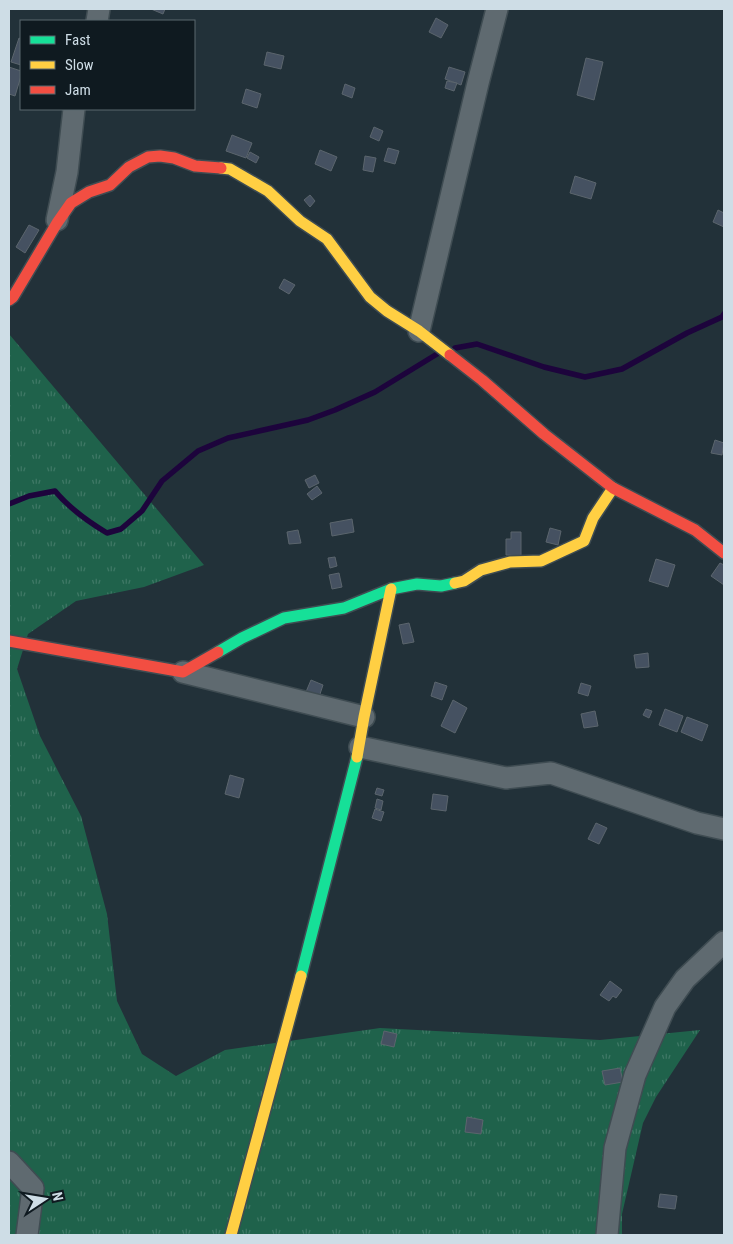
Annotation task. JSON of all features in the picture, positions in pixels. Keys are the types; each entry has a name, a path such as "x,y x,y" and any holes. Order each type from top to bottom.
{"street":[{"path":"419,331 478,83 498,9"},
{"path":"56,223 67,172 74,110"},
{"path":"9,300 13,297 56,223 71,203 89,192 110,185 129,167 148,157 160,156 174,158 195,166 230,169 268,191 300,222 327,239 370,297 387,311 419,331 482,380 544,434 613,488 695,530 724,553"},
{"path":"182,672 242,638 284,618 344,608 391,589 417,584 441,586 456,583 464,581 481,570 510,562 541,561 584,541 593,518 613,488"},
{"path":"231,1235 323,896 360,746 364,717 391,589"},
{"path":"9,641 182,672 364,717"},
{"path":"360,746 506,778 551,773 697,823 724,829"},
{"path":"607,1235 615,1148 634,1075 664,1007 685,980 724,942"},
{"path":"9,1162 33,1188 27,1235"}],"green space":[{"path":"9,334 204,565 144,587 76,601 28,634 17,669 40,736 81,816 107,914 117,1001 142,1054 176,1076 225,1050 380,1028 600,1040 700,1030 656,1097 643,1123 622,1214 622,1235 9,1235"}],"building":[{"path":"151,9 165,9 163,14"},
{"path":"436,18 448,25 441,38 429,32"},
{"path":"19,38 20,65 11,62"},
{"path":"267,52 284,56 281,69 264,65"},
{"path":"586,58 603,62 594,100 577,95"},
{"path":"9,67 20,71 20,79 15,96 9,94"},
{"path":"449,67 465,72 461,85 445,79"},
{"path":"447,81 457,83 454,91 445,88"},
{"path":"345,84 355,88 352,98 342,94"},
{"path":"246,89 261,94 257,108 242,103"},
{"path":"374,127 383,131 379,141 370,137"},
{"path":"232,135 252,143 246,158 226,151"},
{"path":"388,148 399,151 395,164 384,161"},
{"path":"320,150 337,157 331,171 315,164"},
{"path":"250,152 259,157 256,163 247,158"},
{"path":"365,156 376,158 373,172 363,170"},
{"path":"575,176 596,183 591,199 570,193"},
{"path":"310,195 315,201 310,207 304,200"},
{"path":"718,210 724,213 724,227 713,222"},
{"path":"29,225 39,230 25,253 16,247"},
{"path":"284,279 295,285 289,294 279,288"},
{"path":"715,440 724,443 722,455 711,453"},
{"path":"315,475 319,483 309,488 305,480"},
{"path":"317,486 322,493 312,500 307,494"},
{"path":"352,519 354,532 332,536 330,523"},
{"path":"550,528 561,531 558,545 546,542"},
{"path":"298,530 301,543 289,544 287,532"},
{"path":"511,532 521,532 521,556 506,555 506,539 511,539"},
{"path":"335,557 337,566 330,568 328,558"},
{"path":"656,559 675,565 668,587 649,581"},
{"path":"720,563 724,565 724,585 711,576"},
{"path":"339,573 342,587 332,589 329,575"},
{"path":"409,623 414,642 403,644 399,625"},
{"path":"648,653 649,667 636,668 634,655"},
{"path":"311,680 323,685 320,694 325,696 321,706 303,699"},
{"path":"435,682 447,686 442,700 431,696"},
{"path":"581,683 591,686 588,696 578,693"},
{"path":"453,700 467,708 455,733 441,726"},
{"path":"646,709 652,711 649,718 643,715"},
{"path":"665,709 683,716 677,732 659,725"},
{"path":"595,711 598,726 584,728 581,714"},
{"path":"687,717 708,725 702,741 681,732"},
{"path":"230,775 244,779 239,798 225,794"},
{"path":"377,788 384,790 382,796 375,794"},
{"path":"433,794 448,796 446,811 431,809"},
{"path":"377,799 383,801 381,810 375,808"},
{"path":"375,809 384,812 381,821 372,818"},
{"path":"596,823 607,828 599,844 588,839"},
{"path":"610,981 622,990 616,998 613,996 609,1001 600,995"},
{"path":"384,1031 397,1034 394,1047 381,1044"},
{"path":"620,1068 623,1082 605,1085 602,1071"},
{"path":"467,1117 483,1120 481,1134 465,1132"},
{"path":"660,1194 677,1196 675,1209 658,1207"}],"waterway":[{"path":"455,348 477,344 544,367 585,377 622,369 687,333 722,317 724,314"},
{"path":"9,504 29,496 55,491 79,514 107,533 121,529 142,511 162,481 198,451 228,438 308,420 335,410 375,392 437,354"}],"traffic: fast":[{"path":"218,652 284,618 344,608 391,589 417,584 441,586 455,583"},
{"path":"301,976 357,757"}],"traffic: slow":[{"path":"221,168 230,169 268,191 300,221 327,239 370,297 450,355"},
{"path":"455,583 464,581 481,570 510,562 541,561 584,541 593,518 613,488"},
{"path":"357,757 391,589"},
{"path":"231,1235 301,976"}],"traffic: jam":[{"path":"9,300 13,297 71,203 89,192 110,185 129,167 148,157 174,158 195,166 221,168"},
{"path":"450,355 544,434 613,488 695,530 724,553"},
{"path":"9,641 183,672 218,652"}]}
